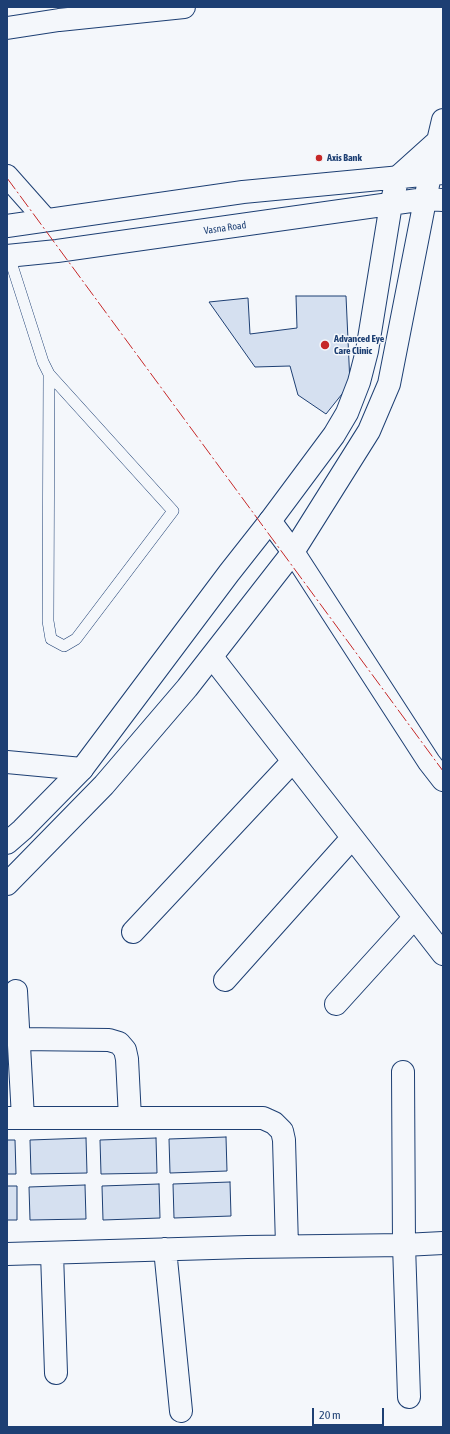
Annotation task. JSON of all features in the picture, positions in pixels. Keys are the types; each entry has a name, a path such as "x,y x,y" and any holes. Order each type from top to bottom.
{"street":[{"path":"7,28 59,20 184,7"},
{"path":"7,884 104,785 212,657 293,552 369,431 389,384 434,199 437,174 438,141 443,120"},
{"path":"7,843 22,830 82,769 224,579 270,521 334,434 347,413 359,382 367,351 391,204 398,177 438,141"},
{"path":"7,226 243,192 437,174"},
{"path":"7,176 46,220"},
{"name":"Vasna Road","path":"8,256 58,252 434,199"},
{"path":"270,521 293,552 429,762 443,780"},
{"path":"212,657 443,954"},
{"path":"133,932 293,761"},
{"path":"7,762 82,769"},
{"path":"225,980 352,838"},
{"path":"336,1004 414,918"},
{"path":"16,991 19,1039 15,1118 263,1118 274,1123 282,1131 284,1140 287,1246"},
{"path":"19,1039 109,1040 119,1043 125,1050 128,1059 130,1118"},
{"path":"403,1072 404,1245 408,1397"},
{"path":"7,1254 443,1243"},
{"path":"165,1249 181,1411"},
{"path":"52,1253 56,1373"}],"lane":[{"path":"8,256 43,362 49,374 173,510 76,639 64,646 51,639 48,621 49,374"}],"building":[{"path":"296,296 346,296 350,384 326,414 298,395 290,366 255,367 209,302 248,298 250,334 297,328"},
{"path":"226,1137 227,1171 170,1173 169,1139"},
{"path":"86,1138 87,1173 31,1174 30,1140"},
{"path":"156,1138 157,1173 101,1174 100,1140"},
{"path":"7,1140 15,1140 16,1174 7,1174"},
{"path":"230,1182 231,1216 174,1218 173,1184"},
{"path":"159,1184 160,1218 103,1220 102,1186"},
{"path":"85,1185 86,1219 30,1220 29,1187"},
{"path":"7,1186 17,1186 17,1220 7,1220"}],"power":[{"path":"7,178 443,771"}],"place":[{"name":"Axis Bank","path":"319,158"},
{"name":"Advanced Eye Care Clinic","path":"325,345"}]}
